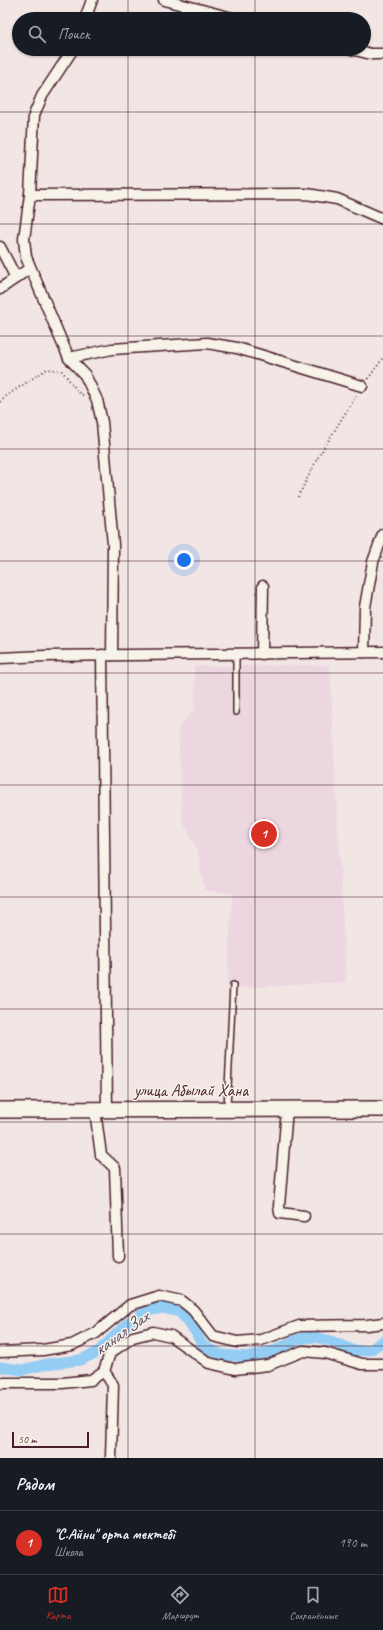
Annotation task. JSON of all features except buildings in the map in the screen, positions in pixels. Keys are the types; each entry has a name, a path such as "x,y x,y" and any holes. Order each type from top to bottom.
{"main road":[{"name":"улица Абылай Хана","path":"0,1110 383,1109"}],"street":[{"path":"88,12 92,0"},
{"path":"164,0 209,12"},
{"path":"371,54 383,54"},
{"path":"68,56 42,96 34,115 30,195 24,239 26,257 30,268 69,358 85,375 98,400 102,422 113,545 107,655 101,1155 115,1168 118,1256"},
{"path":"30,195 307,194 338,199 383,219"},
{"path":"0,247 16,278"},
{"path":"0,289 30,268"},
{"path":"69,358 112,350 207,343 237,348 362,386"},
{"path":"364,652 365,607 373,562 383,534"},
{"path":"262,654 263,586"},
{"path":"0,658 107,655 383,652"},
{"path":"286,1109 279,1206 280,1213 304,1216"},
{"path":"0,1352 43,1350 72,1344 96,1333 130,1305 159,1296 182,1301 193,1310 213,1336 237,1342 261,1340 299,1326 367,1325 383,1323"},
{"path":"0,1383 62,1383 91,1380 104,1370 110,1353 133,1336 154,1332 171,1336 209,1363 235,1369 268,1365 303,1351 325,1352 362,1364 383,1364"},
{"path":"104,1370 113,1385 111,1458"}],"lane":[{"path":"236,654 236,712"},
{"path":"227,1109 234,985"}],"path":[{"path":"298,497 317,459 362,386 383,358"},
{"path":"0,402 6,396 47,369 62,371 80,394 98,400"}],"shaded area":[{"path":"330,665 346,982 241,988 227,985 232,894 204,890 197,849 182,820 178,729 195,709 194,666"}],"waterway":[{"name":"канал Зах","path":"0,1367 22,1370 47,1364 80,1360 98,1352 126,1325 146,1311 162,1308 180,1312 195,1331 203,1346 222,1355 251,1357 276,1350 298,1339 314,1337 331,1341 355,1351 370,1350 383,1341"}],"place":[{"name":"\"С.Айни\" орта мектебі","path":"264,834"}]}
